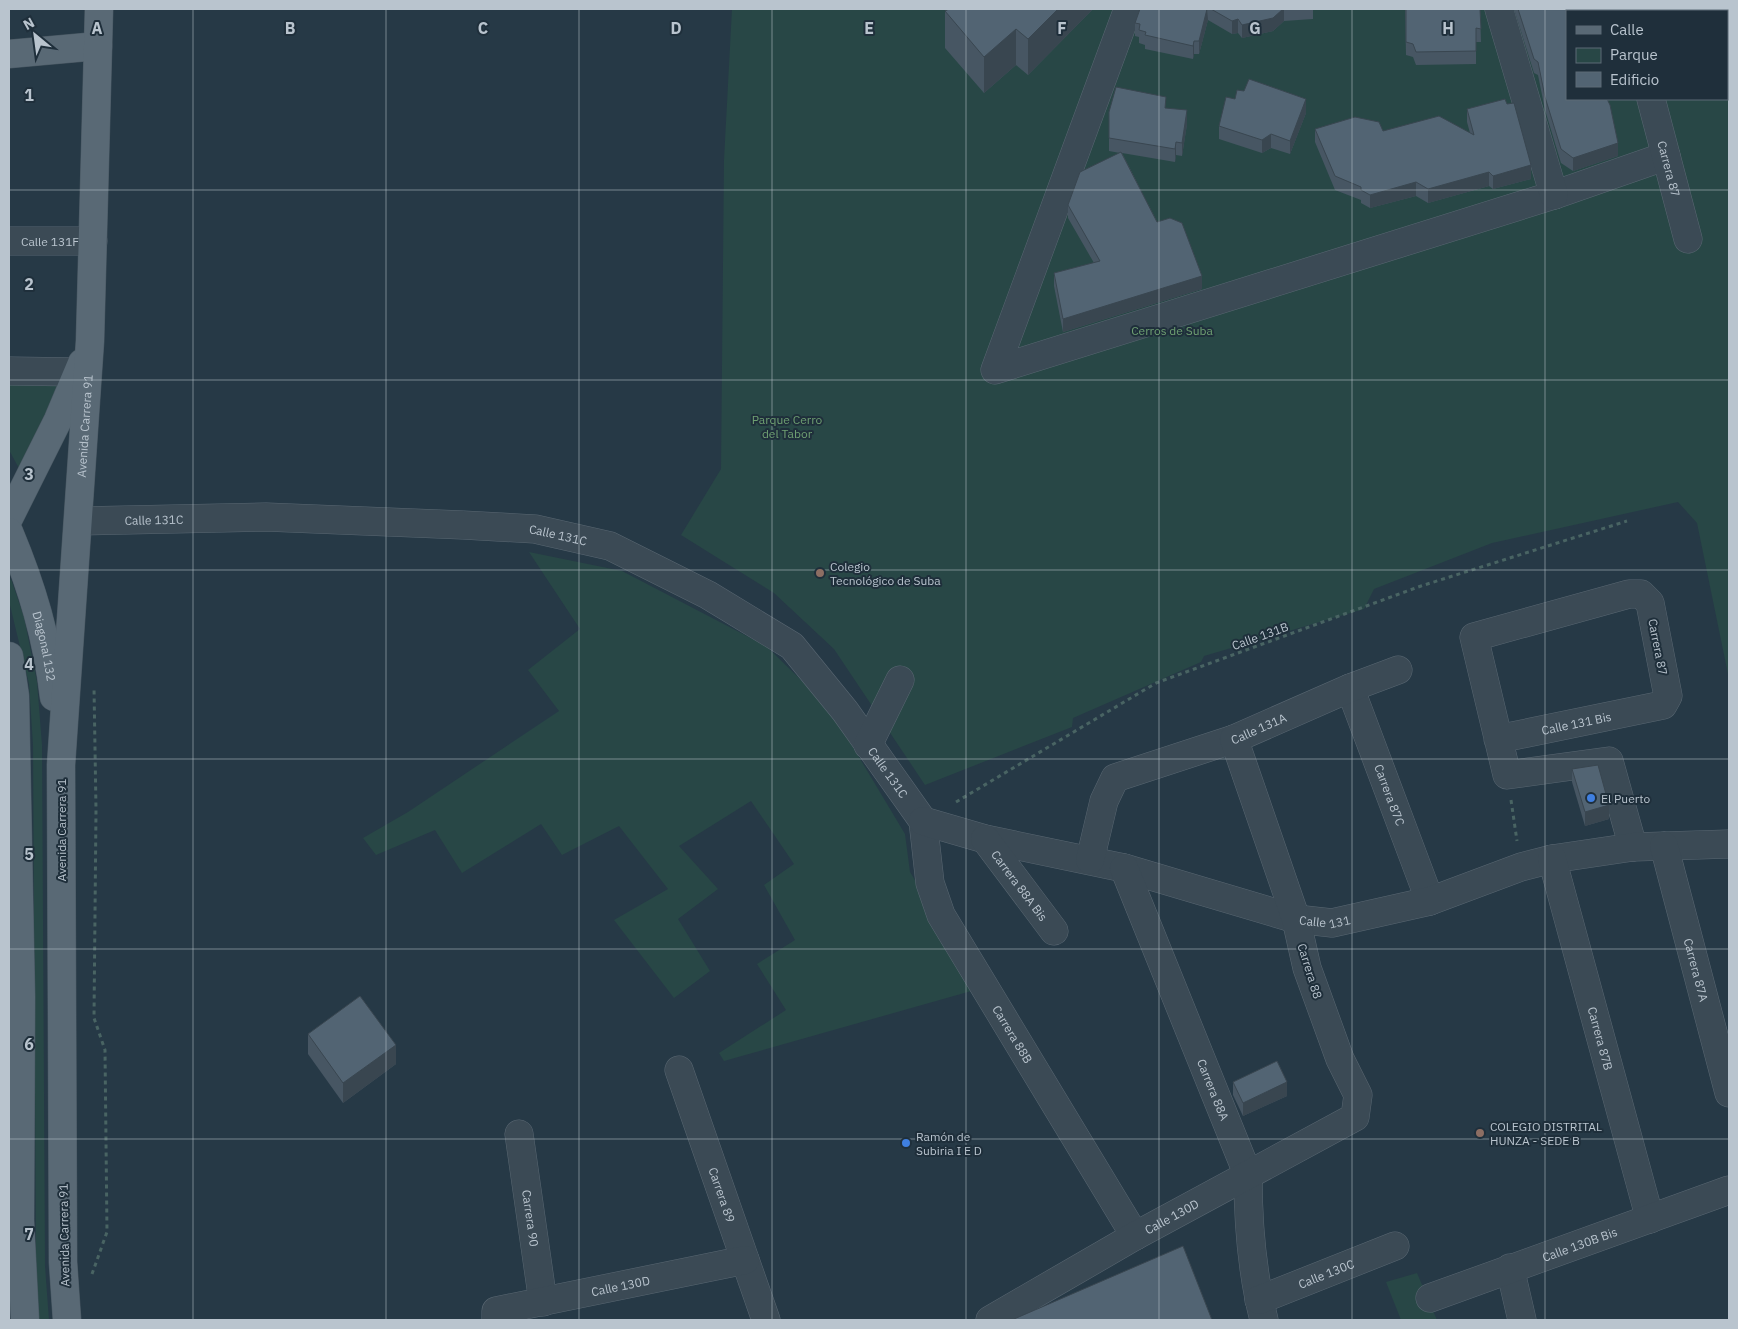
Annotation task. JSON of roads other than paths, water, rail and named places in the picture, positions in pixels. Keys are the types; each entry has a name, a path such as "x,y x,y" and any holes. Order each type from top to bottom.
{"main road":[{"name":"Avenida Carrera 91","path":"66,1320 63,1252 61,765 90,341 99,9"},
{"path":"9,54 98,46"},
{"name":"Avenida Carrera 91","path":"9,518 79,372 90,341"},
{"name":"Diagonal 132","path":"9,532 35,598 43,628 50,663 61,765"},
{"path":"9,656 15,696 13,847 15,1000 20,1221 25,1320"}],"street":[{"path":"1128,9 996,370 1554,195 1666,156"},
{"path":"1499,9 1554,195"},
{"name":"Carrera 87","path":"1651,100 1688,239"},
{"name":"Calle 131F","path":"9,241 93,241"},
{"path":"9,371 79,372"},
{"name":"Calle 131C","path":"79,521 266,517 463,525 535,529 610,546 708,596 792,646 845,711 923,821"},
{"name":"Carrera 87","path":"1498,739 1474,637 1629,594 1642,594 1650,603 1668,696 1663,705 1655,708"},
{"name":"Calle 131A","path":"1090,860 1104,801 1115,778 1234,739 1350,688 1398,670"},
{"path":"868,745 900,680"},
{"name":"Carrera 87C","path":"1350,688 1430,901"},
{"name":"Calle 131 Bis","path":"1498,739 1655,708"},
{"name":"Carrera 88","path":"1234,739 1296,919 1307,968 1340,1059 1358,1095 1355,1117"},
{"path":"1498,739 1507,775 1609,761 1633,847"},
{"name":"Calle 131","path":"923,821 985,839 1124,868 1296,919 1332,923 1430,901 1522,867 1552,859 1633,847 1729,844"},
{"name":"Carrera 88B","path":"923,821 930,883 941,915 1136,1236"},
{"name":"Carrera 88A Bis","path":"985,839 1054,931"},
{"name":"Carrera 87A","path":"1664,846 1729,1092"},
{"name":"Carrera 87B","path":"1552,859 1650,1219"},
{"name":"Carrera 88A","path":"1124,868 1248,1175 1248,1222 1261,1310"},
{"name":"Carrera 89","path":"680,1070 766,1320"},
{"name":"Calle 130D","path":"990,1320 1136,1236 1355,1117"},
{"name":"Carrera 90","path":"520,1134 543,1302"},
{"name":"Calle 130B Bis","path":"1430,1298 1729,1190"},
{"name":"Calle 130C","path":"1261,1310 1394,1246"},
{"name":"Calle 130D","path":"496,1316 543,1302 745,1260"},
{"path":"1510,1268 1522,1320"}],"place":[{"name":"Colegio Tecnológico de Suba","path":"820,573"},
{"name":"El Puerto","path":"1591,798"},
{"name":"COLEGIO DISTRITAL HUNZA - SEDE B","path":"1480,1133"},
{"name":"Ramón de Subiria I E D","path":"906,1143"}],"park label":[{"name":"Cerros de Suba","path":"1172,330"},
{"name":"Parque Cerro del Tabor","path":"787,426"}]}
